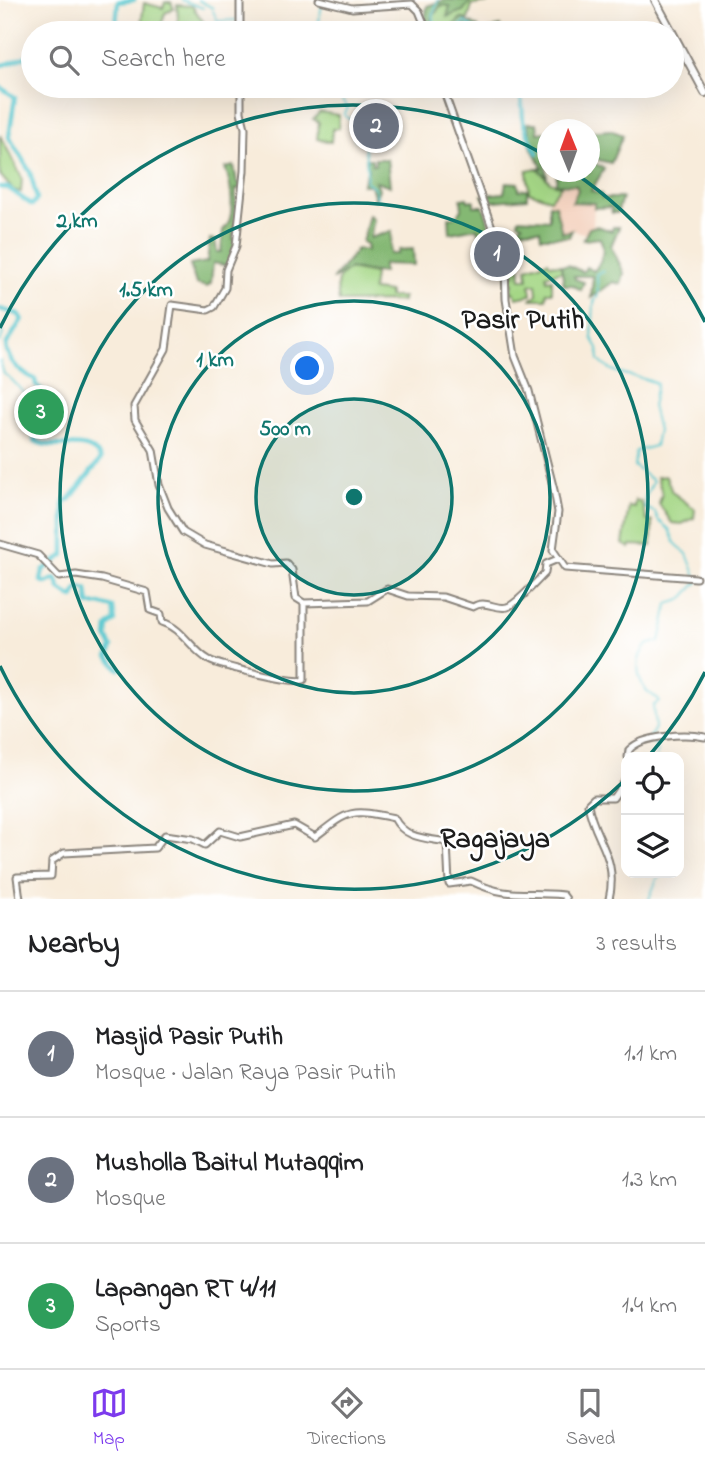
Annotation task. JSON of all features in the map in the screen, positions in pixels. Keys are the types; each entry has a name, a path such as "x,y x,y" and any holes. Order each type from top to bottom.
{"main road":[{"path":"655,0 666,21"},
{"path":"684,54 705,93"}],"street":[{"path":"240,0 240,21"},
{"path":"322,1 356,8 412,4 419,10 423,21"},
{"path":"241,98 245,128 244,170 236,246 226,270 225,288 214,307 208,310 172,305 167,346 135,402 135,417 153,450 163,496 183,532 208,547 273,564 286,563 292,569 296,598 304,603 368,601 387,589 409,597 443,597 473,607 481,603 505,608 519,601 526,589 545,573 546,564 558,559"},
{"path":"446,98 505,264 506,299 515,356 529,391 558,509 552,545 558,559 566,568 694,578"},
{"path":"0,544 38,555 60,578 73,575 104,579 147,591 151,611 161,614 163,622 173,626 208,660 258,675 299,682 304,680 304,603"},
{"path":"630,752 633,745 668,735 705,737"},
{"path":"609,899 613,881 609,856 596,831 588,804 593,798 613,798 621,786"},
{"path":"20,899 18,877 51,876 52,861 64,853 155,848 165,835 193,839 205,845 221,830 230,836 240,837 294,825 315,837 328,824 352,812 394,818 397,826 414,838 447,842 449,884 471,881 482,889 514,897 549,894 562,895 566,899"}],"shaded area":[{"path":"576,185 578,190 574,197 577,204 594,203 593,227 586,234 572,230 562,233 555,205 549,204 561,186"}],"green space":[{"path":"445,0 471,0 463,11 447,17 450,6 441,5 431,21 425,20 427,6"},
{"path":"471,0 487,0 487,3 472,5 468,20 431,20 436,8 446,4 463,11"},
{"path":"165,2 171,2 174,9 165,13 163,21 142,21 144,3 163,8"},
{"path":"177,5 192,6 203,21 178,21"},
{"path":"320,112 339,115 339,128 332,129 331,142 317,139 319,122 313,119"},
{"path":"527,123 537,123 537,157 532,148"},
{"path":"610,130 623,135 611,163 600,160 600,131"},
{"path":"0,135 22,178 21,192 13,190 0,175"},
{"path":"366,159 372,159 372,165 375,165 375,159 387,159 390,186 376,181 379,189 375,199 371,185 362,185 368,170"},
{"path":"234,166 237,183 242,183 242,188 236,189 236,206 240,207 233,239 237,240 228,266 213,263 211,283 207,287 196,284 190,265 207,262 210,239 215,240 217,252 221,252 223,230 231,210 231,191 225,168"},
{"path":"537,168 537,182 550,182 561,186 550,199 529,192 527,170"},
{"path":"506,182 518,183 519,190 527,189 527,198 485,202 482,195 504,193"},
{"path":"596,182 591,191 601,194 602,198 622,198 617,213 612,213 611,207 594,208 594,203 572,202 578,190 576,185 556,184"},
{"path":"467,198 468,201 474,200 474,206 483,206 494,237 480,239 477,228 450,233 449,217 456,217 462,209 461,199"},
{"path":"549,204 555,205 562,233 572,230 569,237 541,237 540,230 517,229 522,224 518,222 519,218 549,220"},
{"path":"369,215 374,219 370,238 392,231 390,254 413,249 414,265 383,264 383,273 349,269 332,280 357,249 367,251 366,244 362,242"},
{"path":"596,226 612,231 613,227 619,227 611,246 624,273 621,284 613,282 591,298 593,276 574,276 584,282 581,290 572,285 564,285 561,265 568,265 583,272 586,267 594,271 602,255 602,242 600,238 583,240 589,228"},
{"path":"548,261 550,264 561,265 562,271 546,275 547,280 552,279 552,292 547,292 546,299 532,299 537,294 536,284 530,285 531,295 516,298 515,293 511,293 513,283 506,284 507,275 514,274 513,270 520,266 521,279 528,279 527,268"},
{"path":"349,269 374,274 372,290 389,292 389,297 403,297 402,301 339,302 337,283"},
{"path":"666,476 672,492 695,509 694,518 682,524 672,523 659,504 662,493 657,477"},
{"path":"635,500 641,502 647,521 652,521 652,546 631,545 630,548 623,544 629,506 634,507"}],"waterway":[{"path":"116,21 118,2 134,0"},
{"path":"182,0 203,8"},
{"path":"198,0 213,8"},
{"path":"434,21 433,14 438,0"},
{"path":"319,21 322,4"},
{"path":"213,11 218,21 236,20"},
{"path":"0,65 21,58"},
{"path":"0,87 15,97 9,137 30,172 37,199 32,205 8,188 0,187"},
{"path":"341,98 348,108 344,115 353,122 355,139 364,141 366,181 375,188 377,198"},
{"path":"520,98 523,121 537,153"},
{"path":"604,271 597,274 598,295 594,302 592,338 598,348 599,360 605,366 618,373 657,384 652,406 658,430 655,446 636,451 634,466 653,481 645,498 645,508 655,512 658,520 669,529 675,543 687,554 698,582 681,600 668,604 660,641 647,645 640,656 639,673 643,685 647,692 659,701 653,706 655,728 650,737 658,752"},
{"path":"0,309 18,314 22,319 6,345 12,361 20,370 35,379 36,385 52,399 36,441 88,448 101,459 70,499 64,502 64,555 43,570 41,581 46,583 56,578 60,589 73,598 78,588 87,589 89,605 100,604 113,608 115,621 108,626 107,637 112,647 108,657 119,669"},
{"path":"0,327 3,334 0,342"},
{"path":"0,361 4,374 38,405 39,414 33,441 54,447 76,446 90,449"},
{"path":"649,899 658,878"}],"place":[{"name":"Musholla Baitul Mutaqqim","path":"376,126"},
{"name":"Masjid Pasir Putih","path":"497,254"},
{"name":"Lapangan RT 4/11","path":"41,412"}],"district":[{"name":"Pasir Putih","path":"523,321"},
{"name":"Ragajaya","path":"495,840"}]}
